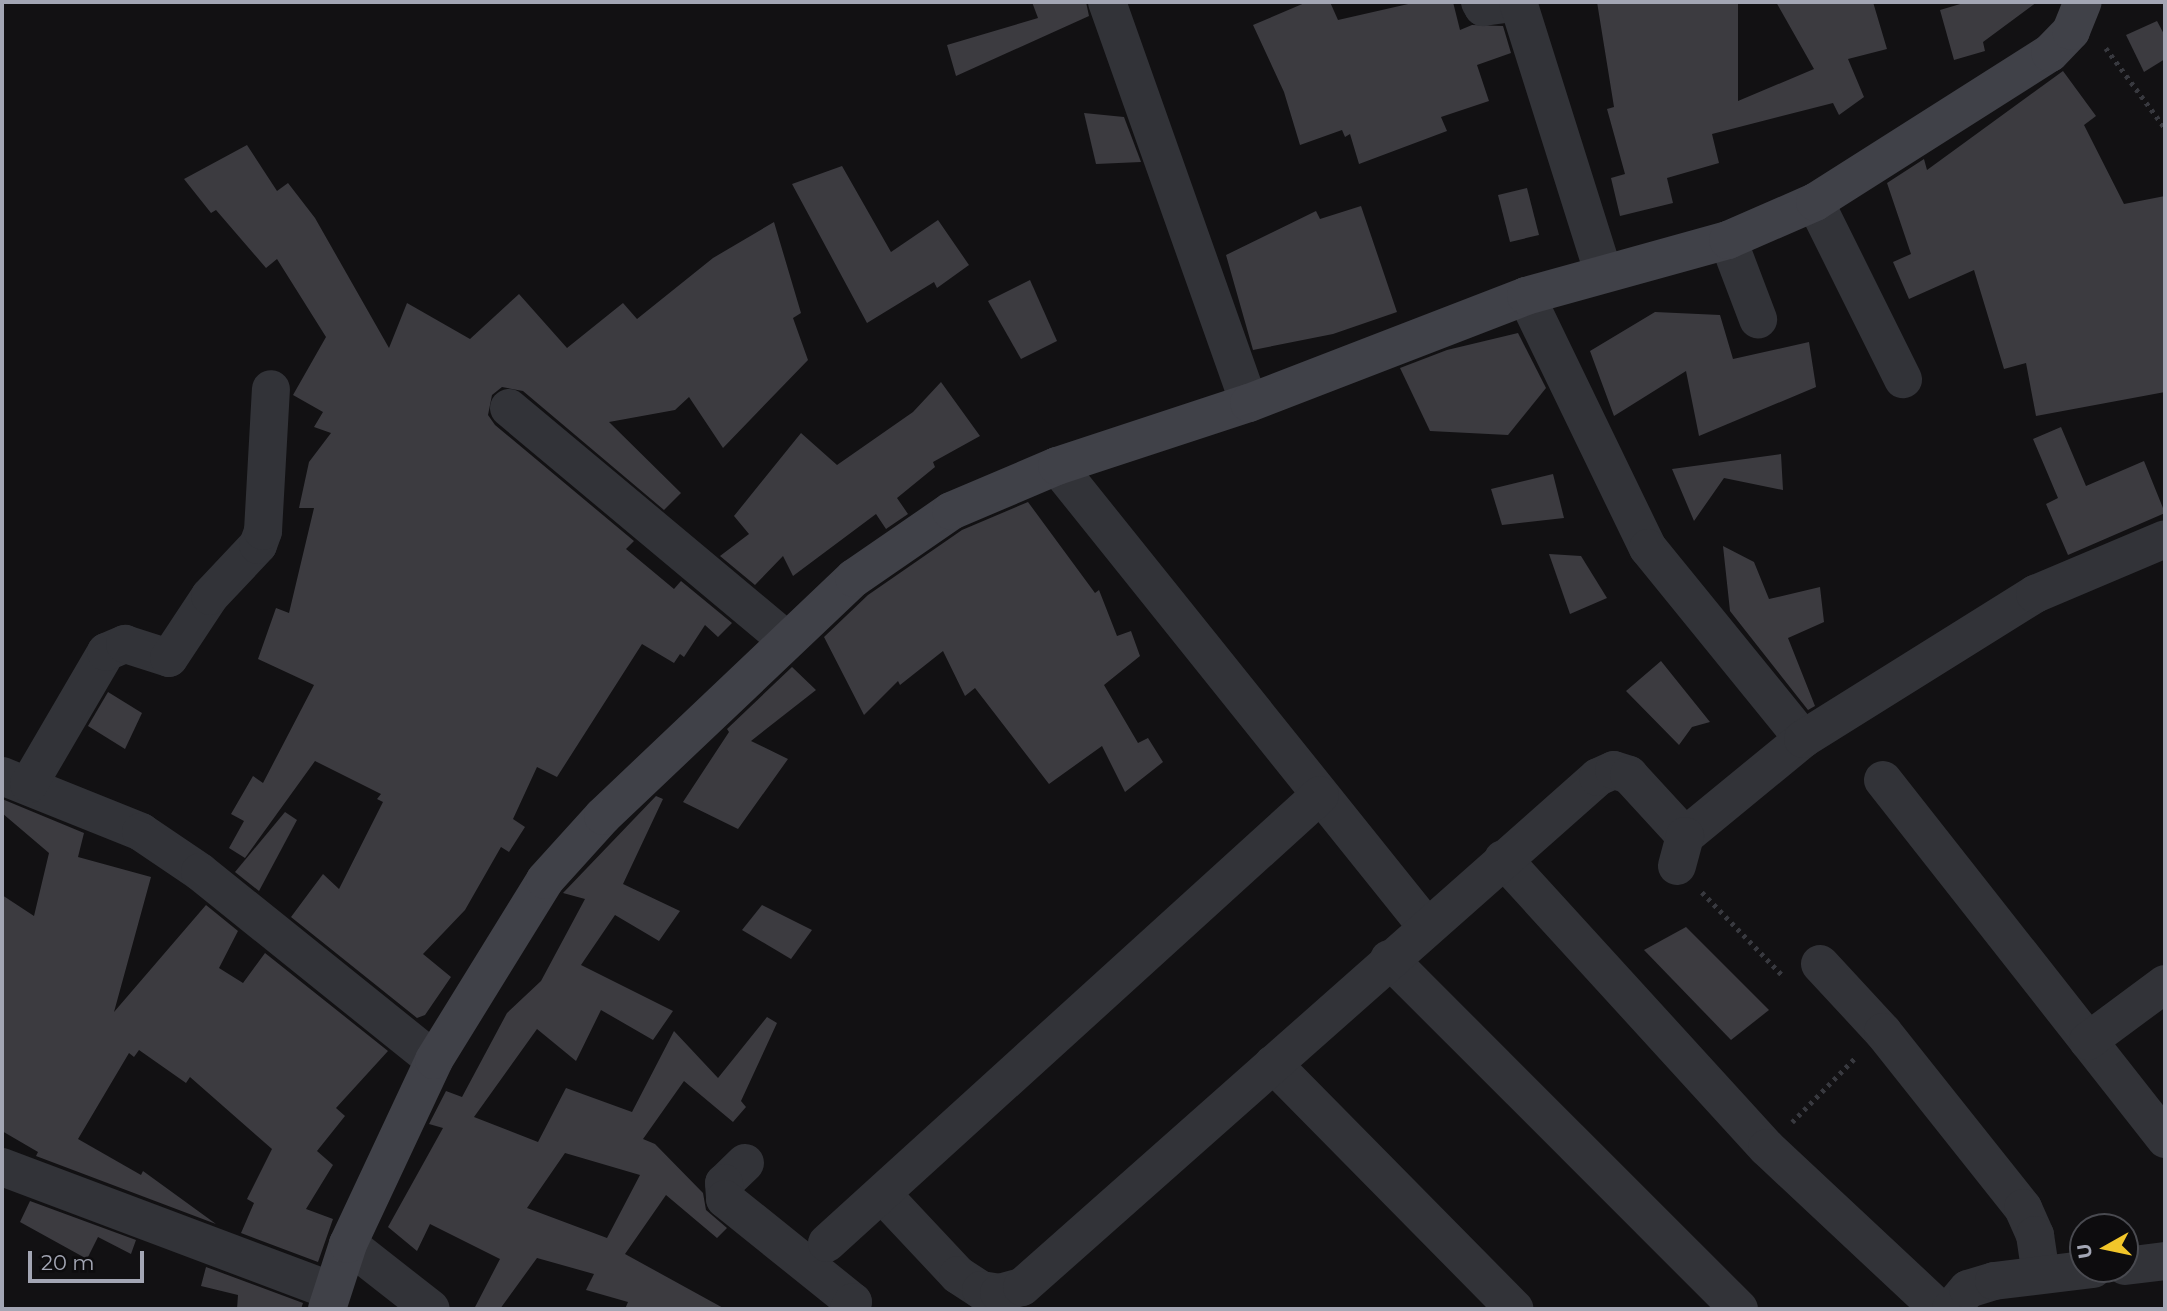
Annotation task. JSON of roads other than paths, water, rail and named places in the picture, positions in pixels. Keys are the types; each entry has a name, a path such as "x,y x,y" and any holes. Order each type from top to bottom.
{"street":[{"path":"1107,2 1249,403"},
{"path":"1480,2 1483,7 1518,2 1603,271"},
{"path":"2,1167 329,1299 348,1244 433,1060 545,880 603,816 854,578 951,511 1057,466 1249,403 1526,296 1603,271 1728,240 1815,202 2050,53 2082,7"},
{"path":"1815,202 1903,379"},
{"path":"1728,240 1758,319"},
{"path":"1526,296 1648,548 1803,739"},
{"path":"271,389 263,531 258,545 210,596 169,658 125,644 106,652 16,780 141,832 200,872 433,1060"},
{"path":"509,408 786,640"},
{"path":"1057,466 1426,926"},
{"path":"882,1194 958,1275 981,1290 999,1293 1022,1287 1426,926 1598,777 1614,770 1629,775 1681,851 1803,739 2035,594 2165,539"},
{"path":"1883,780 2165,1139"},
{"path":"827,1243 1320,794"},
{"path":"1503,859 1767,1148 1938,1309"},
{"path":"1389,959 1739,1309"},
{"path":"1806,974 1883,1032 2023,1208 2035,1235 2040,1275"},
{"path":"2088,1041 2165,984"},
{"path":"1273,1065 1514,1309"},
{"path":"745,1163 724,1184 725,1199 855,1307"},
{"path":"348,1244 431,1309"},
{"path":"2139,1264 2165,1261"},
{"path":"1951,1309 1968,1289 2069,1272"}]}
